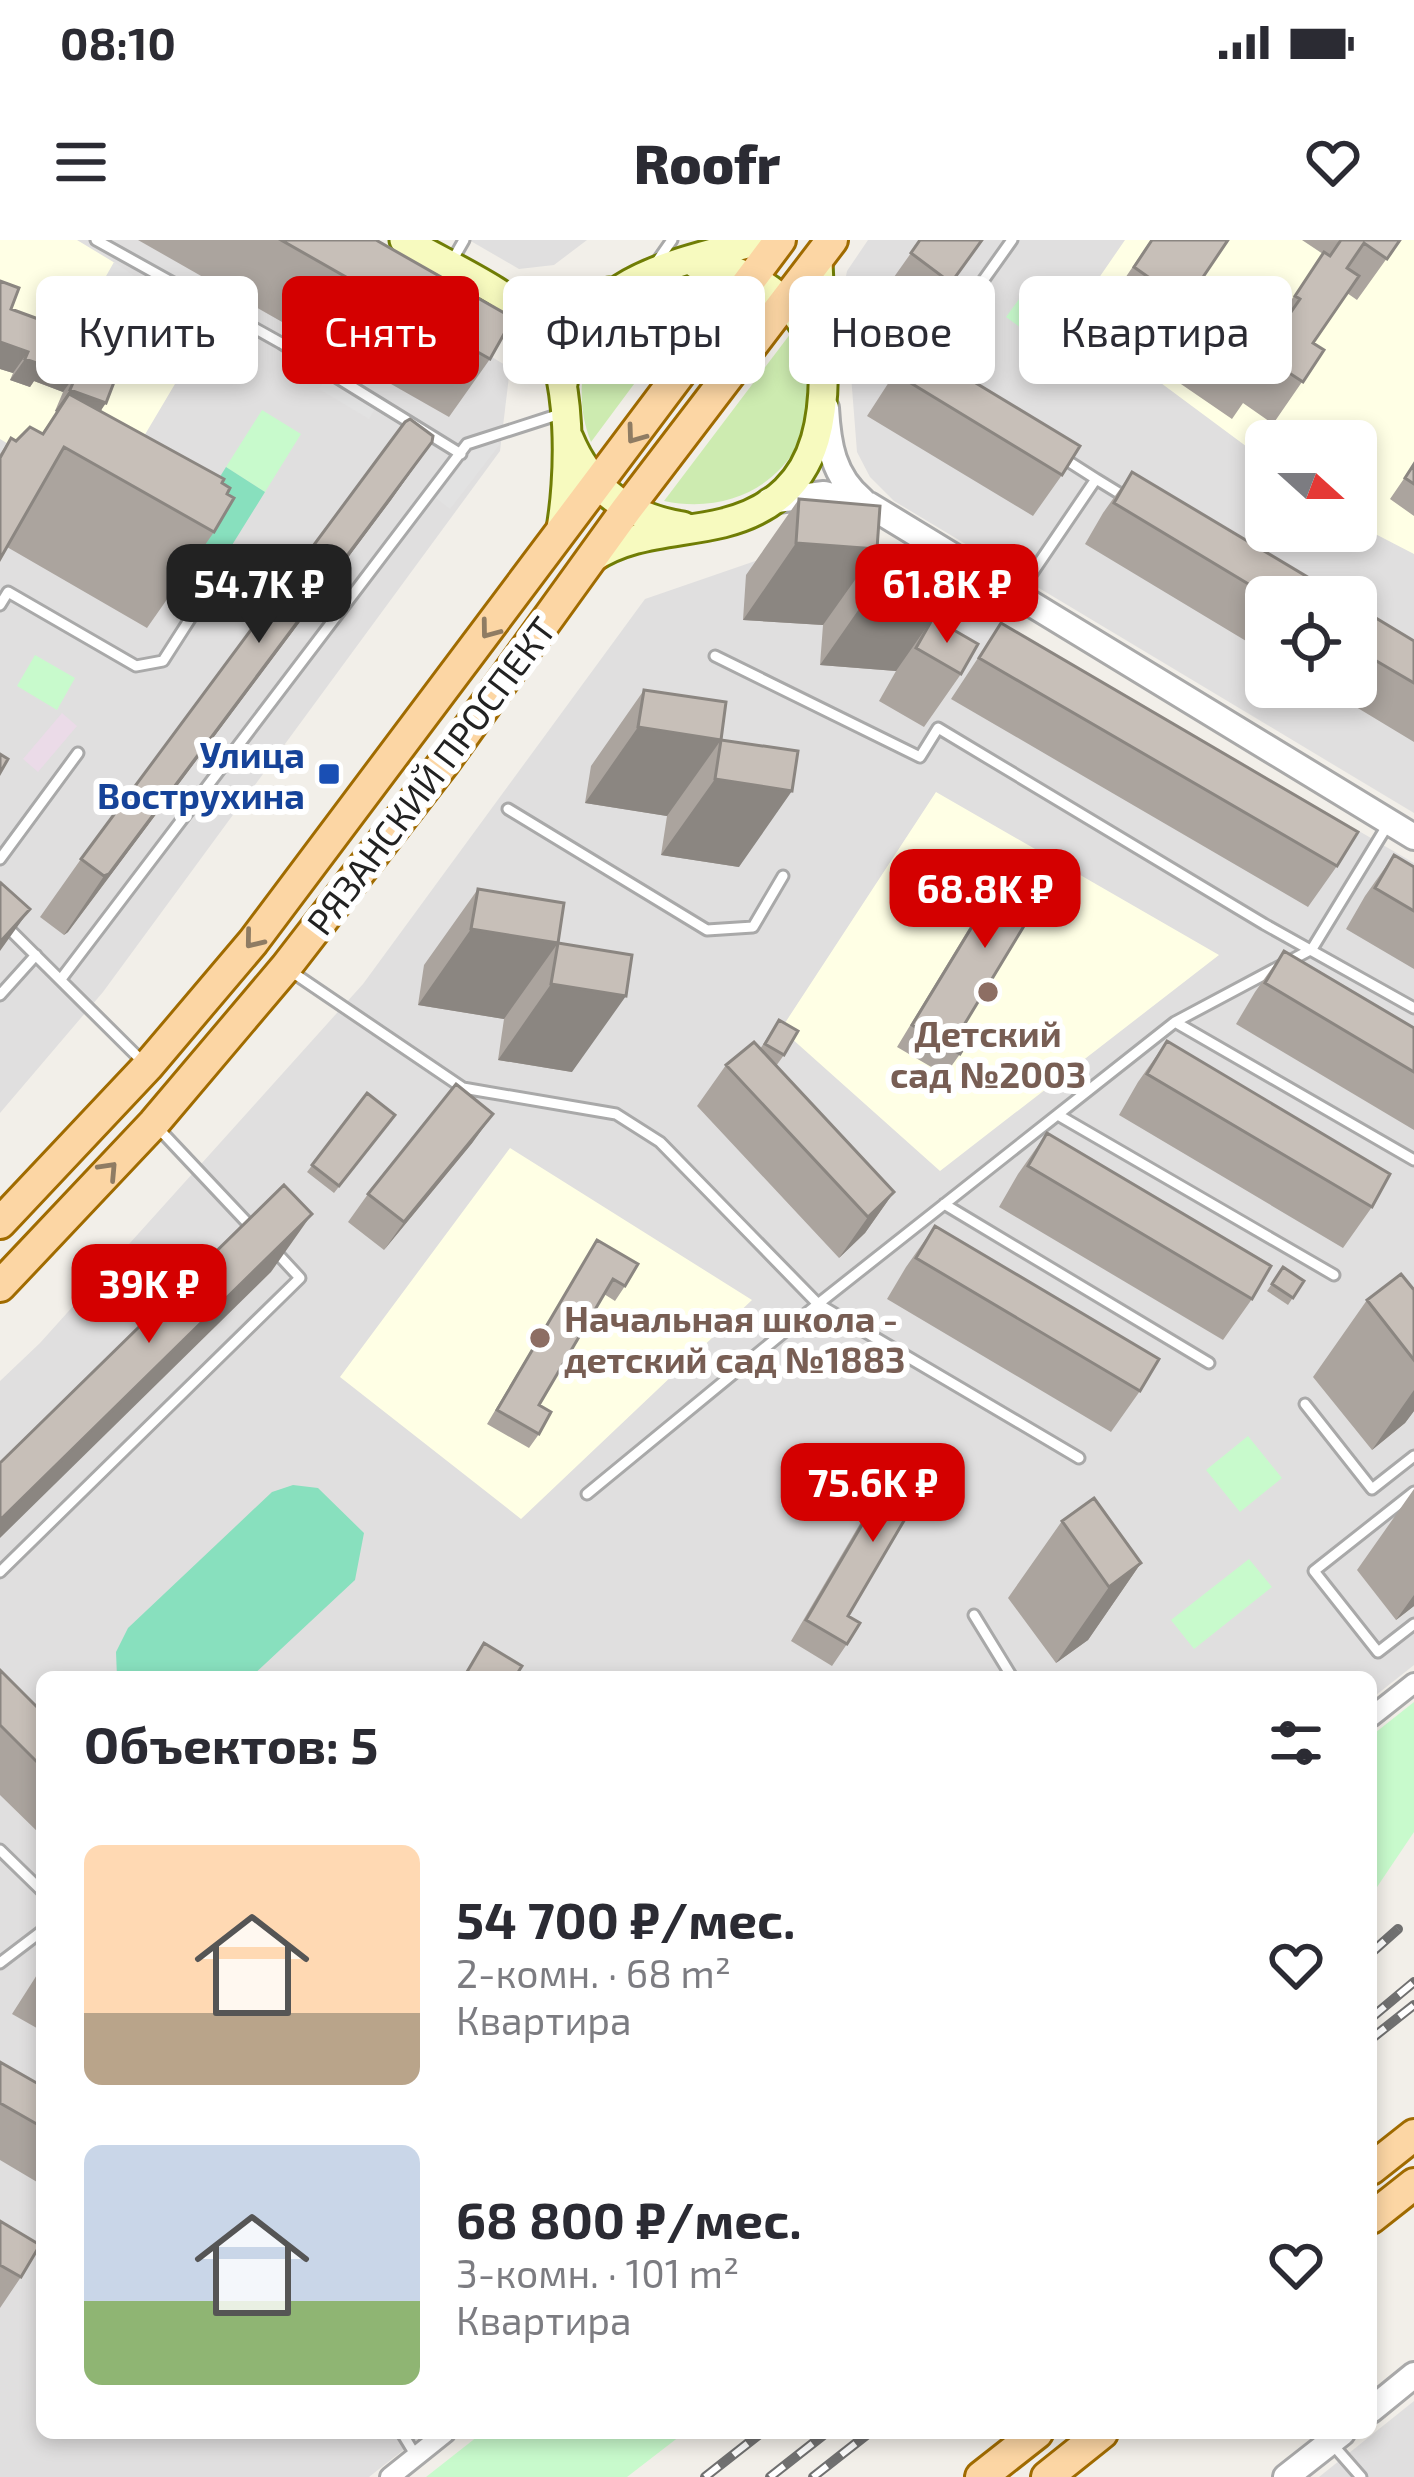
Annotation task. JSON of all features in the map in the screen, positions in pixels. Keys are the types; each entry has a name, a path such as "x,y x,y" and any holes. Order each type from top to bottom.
{"main road":[{"path":"404,240 503,298"},
{"path":"642,276 675,252 761,240"},
{"name":"РЯЗАНСКИЙ ПРОСПЕКТ","path":"753,276 780,240"},
{"name":"РЯЗАНСКИЙ ПРОСПЕКТ","path":"0,1286 154,1123 286,968 825,250"},
{"path":"675,252 746,276"},
{"path":"765,287 789,306"},
{"path":"558,384 576,455 598,486 626,510 662,523 702,526"},
{"path":"560,536 567,481 564,412 568,384"},
{"name":"РЯЗАНСКИЙ ПРОСПЕКТ","path":"0,1223 147,1067 253,942 673,384"},
{"path":"588,562 635,538 724,523 770,501 809,458 818,438 825,384"},
{"path":"1377,2164 1414,2135"},
{"path":"1377,2213 1414,2184"},
{"path":"981,2477 1028,2439"},
{"path":"1046,2477 1094,2439"}],"street":[{"path":"825,384 827,431 837,469 869,505 1414,837"},
{"path":"770,501 824,494 869,505"},
{"path":"1377,1712 1414,1683"},
{"path":"1377,2405 1414,2375"},
{"path":"390,2477 437,2439"},
{"path":"1286,2477 1335,2439"}],"lane":[{"path":"96,240 281,343 461,454"},
{"path":"448,266 464,240"},
{"path":"986,276 1012,240"},
{"path":"61,979 467,444 564,412"},
{"path":"1053,452 1135,502"},
{"path":"1017,596 1096,479"},
{"path":"0,605 8,592 136,666 163,662 204,597 197,574 178,562"},
{"path":"715,656 920,757 938,728 1414,1008"},
{"path":"0,859 78,753"},
{"path":"508,809 707,930 752,927 783,876"},
{"path":"587,1494 1175,1022 1312,950 1390,822"},
{"path":"0,920 147,1067"},
{"path":"0,995 36,955"},
{"path":"286,968 464,1088 616,1114 659,1142 818,1304 1079,1458"},
{"path":"1175,1022 1414,1160"},
{"path":"1058,1114 1334,1275"},
{"path":"0,1572 300,1278 154,1123"},
{"path":"944,1204 1209,1363"},
{"path":"1306,1404 1372,1489 1414,1456"},
{"path":"1414,1492 1314,1570 1378,1652 1414,1624"},
{"path":"974,1615 1008,1671"},
{"path":"0,1850 36,1886"},
{"path":"0,1963 36,1936"},
{"path":"406,2439 416,2456"},
{"path":"1337,2439 1361,2477"}],"shaded area":[{"path":"0,240 299,240 358,276 282,276 282,384 479,384 479,349 503,364 503,384 508,384 500,451 103,992 0,1113"},
{"path":"0,240 77,240 115,263 108,276 36,276 36,384 175,384 105,502 0,439"},
{"path":"469,240 587,240 554,265 519,269"},
{"path":"868,240 1414,240 1414,813 894,501 870,477 857,452 852,384 995,384 995,276 846,276"},
{"path":"1125,240 1414,240 1414,554 1377,535 1377,420 1245,420 1245,445 1162,384 1292,384 1292,276 1100,276"},
{"path":"114,262 134,276 106,276"},
{"path":"322,384 347,384 378,403 369,419 319,389"},
{"path":"486,433 500,444 450,509 436,498"},
{"path":"842,531 1414,863 1414,1665 1377,1694 1377,1671 36,1671 36,2439 417,2439 369,2477 0,2477 0,1381 40,1343 363,984 645,599"},
{"path":"62,713 77,726 38,772 23,759"},
{"name":"Детский сад №2003","path":"936,792 1219,955 940,1171 781,1029"},
{"name":"Начальная школа - детский сад №1883","path":"510,1148 752,1300 521,1519 340,1377"},
{"path":"1414,2401 1414,2477 1319,2477 1366,2439 1377,2439 1377,2431"}],"green space":[{"path":"1019,299 1019,326 1006,317"},
{"path":"789,336 789,384 809,384 810,400 803,432 788,460 766,482 737,497 702,504 664,501 752,384 765,384 765,367"},
{"path":"582,384 634,384 591,442"},
{"path":"262,410 301,434 265,492 226,467"},
{"path":"226,467 265,492 219,566 180,541"},
{"path":"35,655 75,678 57,710 17,686"},
{"path":"1248,1436 1282,1478 1240,1512 1206,1470"},
{"path":"293,1485 318,1488 364,1533 355,1580 257,1671 117,1671 116,1652 128,1628 272,1492"},
{"path":"1249,1559 1272,1587 1194,1649 1171,1620"},
{"path":"1414,1702 1414,1832 1377,1887 1377,1731"},
{"path":"474,2439 676,2439 627,2477 426,2477"}],"building":[{"path":"281,240 376,240 439,276 344,276"},
{"path":"920,240 982,240 956,276 942,276 911,253"},
{"path":"1152,240 1228,240 1204,276 1147,276 1134,267"},
{"path":"1341,240 1400,240 1387,259 1364,243 1347,268 1359,276 1313,343 1324,350 1303,382 1292,375 1292,311 1300,299 1295,296 1324,252 1330,256"},
{"path":"0,281 19,288 11,309 36,318 36,363 25,359 28,352 0,342"},
{"path":"479,299 503,312 503,336 490,359 479,353"},
{"path":"73,384 113,384 106,403 70,390"},
{"path":"912,384 977,384 1080,446 1062,475"},
{"path":"69,394 224,479 222,483 230,488 227,494 234,498 214,532 64,447 0,559 0,458 11,438 16,441 30,427 43,434"},
{"path":"410,419 433,436 432,442 104,876 81,859"},
{"path":"1132,472 1245,540 1245,552 1266,552 1306,576 1245,576 1245,582 1114,503"},
{"path":"799,499 880,506 877,549 796,543"},
{"path":"877,549 952,555 949,595 873,589"},
{"path":"933,618 978,644 961,674 916,648"},
{"path":"1377,619 1414,641 1414,683 1377,661"},
{"path":"1001,623 1358,832 1337,866 979,658"},
{"path":"644,690 726,702 721,740 638,727"},
{"path":"721,740 798,751 792,791 715,779"},
{"path":"1017,853 1069,884 1058,902 1044,893 961,1030 971,1036 960,1054 912,1025"},
{"path":"1394,855 1414,867 1414,911 1375,888"},
{"path":"0,885 30,909 0,942"},
{"path":"478,889 564,903 558,943 471,929"},
{"path":"558,943 632,955 626,996 551,984"},
{"path":"1284,951 1414,1028 1414,1072 1265,983"},
{"path":"779,1020 798,1031 784,1055 765,1044"},
{"path":"1167,1041 1390,1174 1372,1207 1147,1074"},
{"path":"754,1042 894,1192 868,1217 726,1065"},
{"path":"456,1084 493,1114 404,1222 368,1194"},
{"path":"367,1093 395,1115 339,1186 312,1165"},
{"path":"1047,1133 1271,1266 1252,1299 1028,1166"},
{"path":"284,1185 312,1214 0,1520 0,1463"},
{"path":"935,1226 1159,1359 1140,1391 916,1258"},
{"path":"597,1240 638,1264 625,1286 613,1279 539,1405 551,1412 539,1434 497,1410"},
{"path":"1283,1267 1304,1281 1293,1298 1272,1284"},
{"path":"1401,1274 1414,1290 1414,1360 1367,1300"},
{"name":"Начальная школа - детский сад №1883","path":"906,1450 947,1474 934,1497 922,1490 848,1616 860,1623 847,1644 806,1620"},
{"path":"1094,1498 1141,1563 1109,1587 1062,1521"},
{"path":"484,1643 522,1666 519,1671 468,1671"},
{"path":"0,1670 36,1706 36,1761 0,1725"},
{"path":"0,2062 36,2083 36,2124 0,2103"},
{"path":"0,2221 36,2243 36,2252 21,2277 0,2265"}],"railway":[{"path":"1377,1948 1398,1929"},
{"path":"1377,2013 1414,1982"},
{"path":"1377,2034 1414,2005"},
{"path":"705,2477 753,2439"},
{"path":"770,2477 818,2439"},
{"path":"813,2477 861,2439"}],"place":[{"name":"Улица Вострухина","path":"329,774"},
{"name":"Детский сад №2003","path":"988,992"},
{"name":"Начальная школа - детский сад №1883","path":"540,1338"}]}
